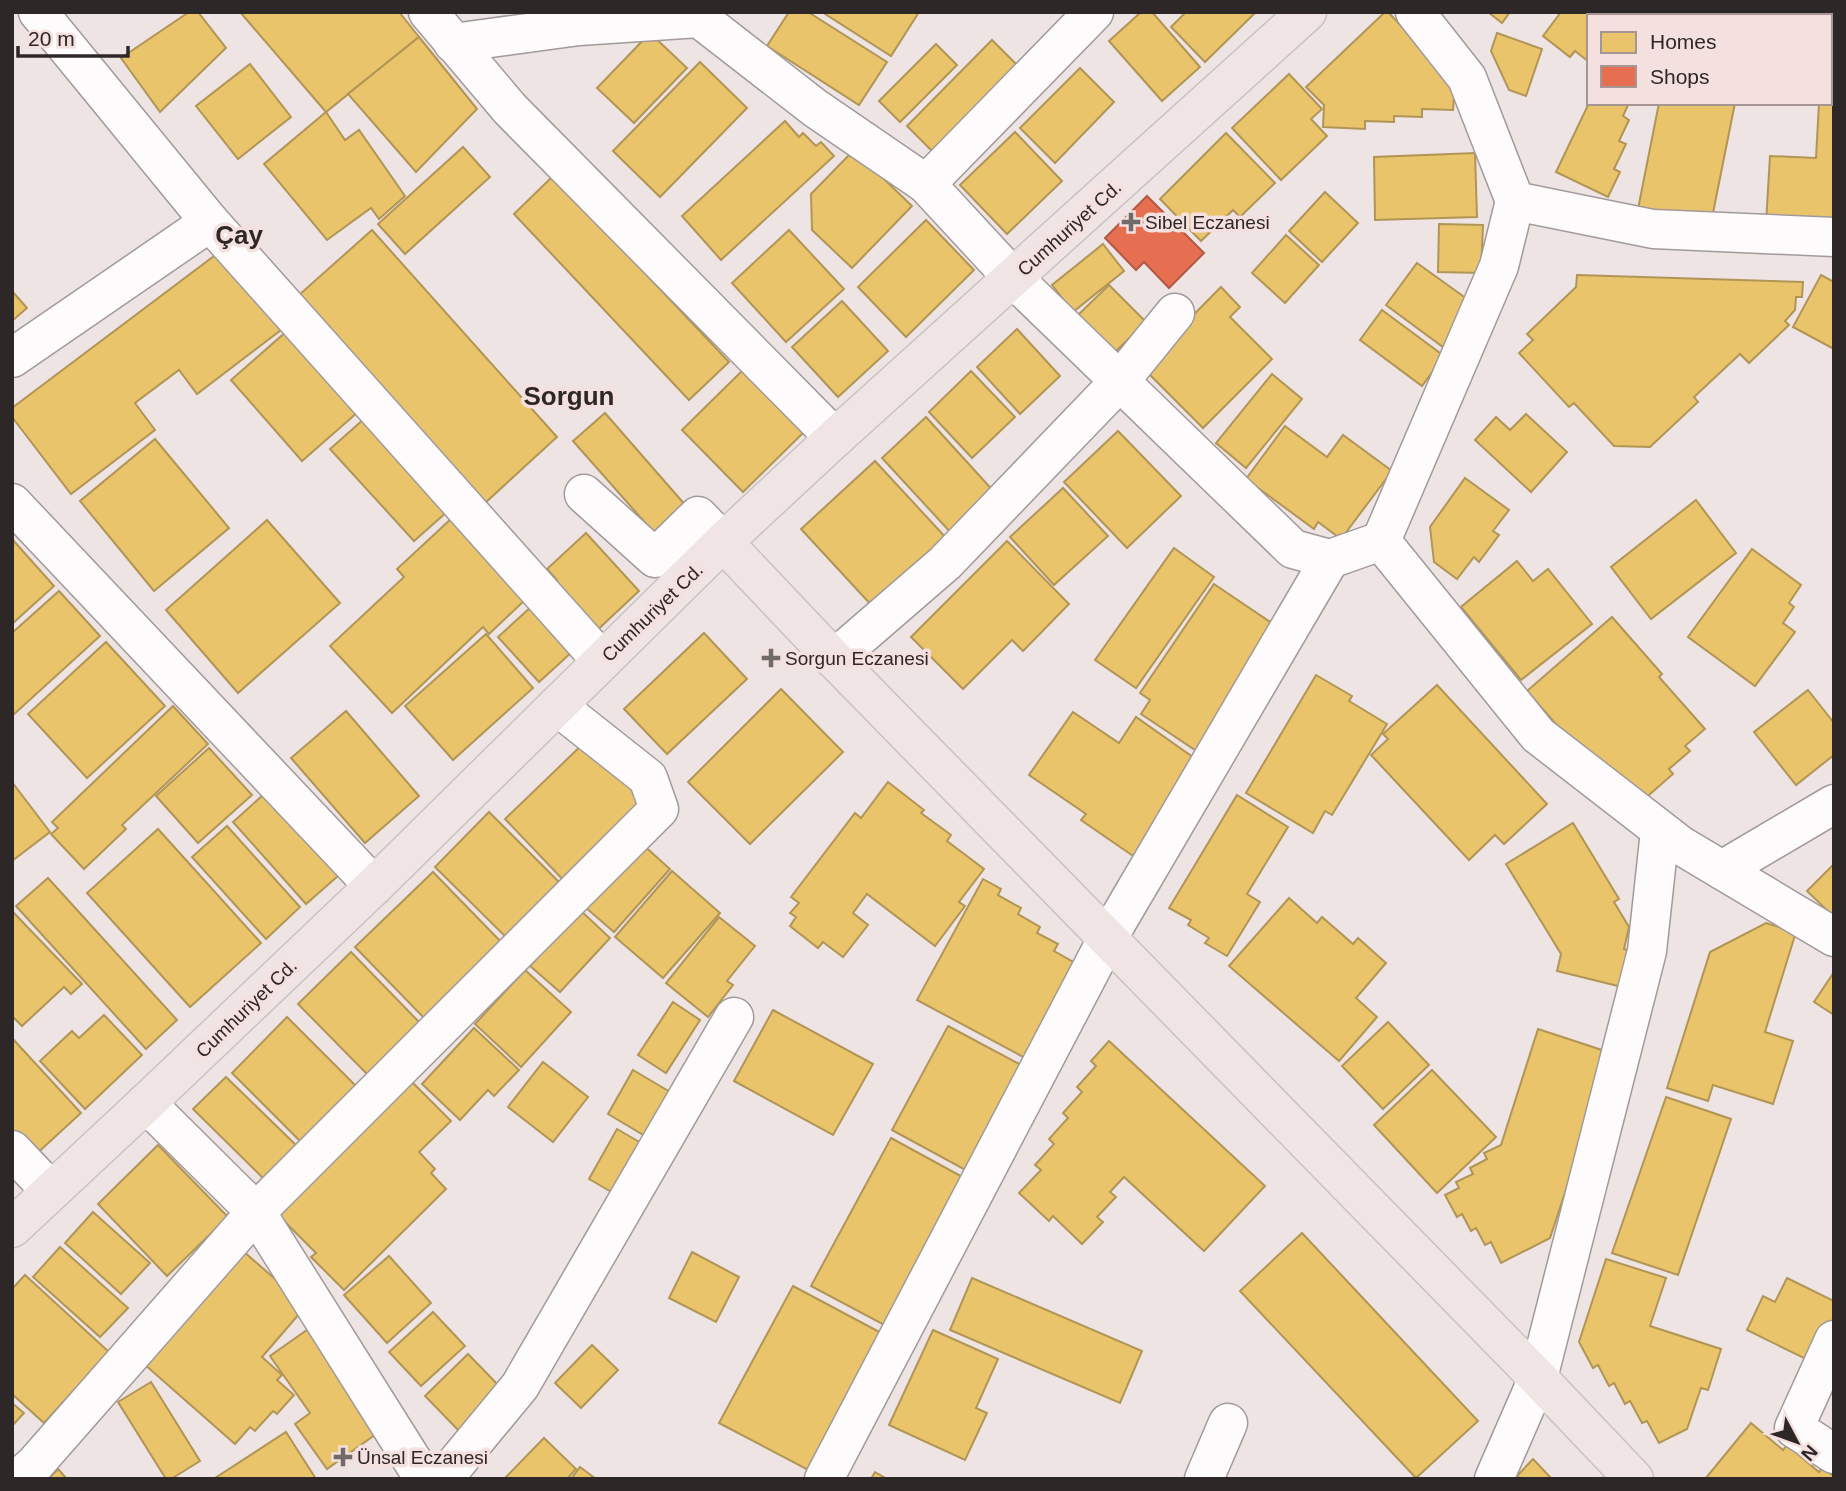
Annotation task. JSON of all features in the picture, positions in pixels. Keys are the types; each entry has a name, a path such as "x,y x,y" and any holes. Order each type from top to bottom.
{"main road":[{"name":"Cumhuriyet Cd.","path":"12,1228 374,886 723,542 1307,12"},
{"path":"723,542 1634,1479"}],"street":[{"path":"38,12 210,222 602,661"},
{"path":"428,12 510,109 835,438"},
{"path":"926,184 1094,12"},
{"path":"453,43 579,26 701,15 815,108 926,184 1013,278 1293,549 1330,559 1381,541 1499,266 1514,201 1467,78 1415,12"},
{"path":"1514,201 1653,229 1834,237"},
{"path":"12,358 210,222"},
{"path":"834,659 945,563 1119,382 1175,313"},
{"path":"584,494 655,558 698,516 723,542"},
{"path":"12,503 374,886"},
{"path":"1381,541 1538,735 1680,845 1834,937"},
{"path":"824,1479 1107,939 1330,559"},
{"path":"18,1479 35,1464 256,1212 659,809 648,778 557,706"},
{"path":"1722,870 1834,804"},
{"path":"1494,1479 1538,1378 1647,951 1660,831"},
{"path":"443,1479 520,1386 734,1017"},
{"path":"146,1103 256,1212 424,1479"},
{"path":"12,1150 51,1191"},
{"path":"1834,1340 1794,1428 1834,1454"},
{"path":"1203,1479 1228,1423"}],"building: Homes":[{"path":"189,12 198,12 226,48 160,112 121,58"},
{"path":"240,12 399,12 419,37 326,112"},
{"path":"789,12 808,12 887,62 859,105 767,46"},
{"path":"822,12 919,12 891,56"},
{"path":"1141,12 1152,12 1200,67 1162,101 1109,41"},
{"path":"1186,12 1256,12 1205,62 1171,27"},
{"path":"1388,12 1455,83 1453,110 1422,109 1422,117 1394,116 1394,122 1365,121 1365,129 1323,127 1324,105 1306,87"},
{"path":"1488,12 1510,12 1502,23"},
{"path":"1561,12 1658,12 1587,14 1587,60 1575,51 1570,57 1543,36"},
{"path":"1800,12 1818,12 1817,14"},
{"path":"650,33 687,68 634,123 597,88"},
{"path":"1497,33 1542,49 1526,96 1509,90 1491,51"},
{"path":"419,37 477,109 416,172 348,94"},
{"path":"992,40 1022,70 937,156 907,126"},
{"path":"1834,42 1834,227 1766,223 1770,156 1816,158 1819,105 1832,105"},
{"path":"936,44 957,65 900,122 879,101"},
{"path":"700,62 747,108 660,197 613,151"},
{"path":"250,64 291,117 238,159 196,106"},
{"path":"1080,68 1114,102 1055,163 1020,128"},
{"path":"1289,74 1322,109 1311,119 1327,136 1281,180 1232,128"},
{"path":"1588,105 1628,105 1623,116 1629,120 1619,141 1626,144 1614,169 1620,172 1608,197 1556,172"},
{"path":"1659,105 1735,105 1711,223 1638,209"},
{"path":"326,112 345,140 359,130 405,196 379,219 371,208 327,240 264,164"},
{"path":"785,121 799,137 803,133 816,146 821,142 834,156 721,260 682,216"},
{"path":"1015,132 1062,181 1007,234 960,185"},
{"path":"1226,133 1275,183 1240,217 1233,210 1201,241 1160,199"},
{"path":"463,147 490,177 405,254 378,224"},
{"path":"854,150 912,206 852,268 812,230 811,194"},
{"path":"1475,153 1477,217 1375,220 1374,157"},
{"path":"553,176 729,362 689,400 514,214"},
{"path":"1325,192 1358,223 1322,262 1289,231"},
{"path":"926,220 974,270 906,337 858,287"},
{"path":"1439,224 1483,225 1481,273 1438,272"},
{"path":"372,230 557,437 485,503 299,295"},
{"path":"789,230 844,289 786,342 732,283"},
{"path":"1286,235 1319,265 1285,303 1252,273"},
{"path":"1103,244 1124,271 1073,312 1052,285"},
{"path":"218,253 281,330 197,394 179,370 135,403 155,430 71,494 12,417 12,408"},
{"path":"1417,263 1474,304 1443,347 1386,305"},
{"path":"1577,275 1803,282 1802,297 1796,297 1795,310 1785,321 1789,325 1749,363 1740,354 1694,397 1698,402 1650,447 1614,446 1574,403 1569,407 1519,353 1533,340 1527,334 1576,287"},
{"path":"1821,275 1834,282 1834,349 1793,327"},
{"path":"1109,285 1146,322 1114,353 1077,316"},
{"path":"1221,287 1240,307 1230,317 1272,359 1203,428 1142,367"},
{"path":"12,291 27,308 12,321"},
{"path":"842,301 888,351 838,397 792,347"},
{"path":"1382,310 1444,356 1422,386 1360,340"},
{"path":"1017,329 1060,376 1020,414 977,367"},
{"path":"287,331 358,412 302,461 231,380"},
{"path":"742,371 803,433 743,492 682,430"},
{"path":"971,371 1015,417 972,458 929,412"},
{"path":"1272,374 1302,399 1246,468 1216,443"},
{"path":"605,413 687,507 656,535 573,441"},
{"path":"1526,414 1567,452 1531,492 1475,440 1496,417 1510,430"},
{"path":"926,417 997,495 953,535 882,458"},
{"path":"364,419 448,511 414,541 330,449"},
{"path":"1285,426 1327,457 1343,435 1392,471 1341,539 1318,522 1314,529 1246,479"},
{"path":"1118,431 1181,496 1127,548 1064,482"},
{"path":"155,439 229,528 154,591 80,501"},
{"path":"875,461 948,540 874,608 801,529"},
{"path":"1465,478 1509,510 1493,531 1499,535 1479,562 1474,557 1457,579 1434,562 1430,527"},
{"path":"1063,488 1108,536 1054,585 1010,537"},
{"path":"1696,500 1736,553 1651,619 1611,567"},
{"path":"452,518 526,599 489,634 483,627 392,713 330,646 404,577 397,569"},
{"path":"267,520 340,603 238,693 166,610"},
{"path":"586,533 639,591 591,636 548,589 557,580 547,569"},
{"path":"12,539 54,586 12,624"},
{"path":"1007,541 1069,604 1023,651 1012,640 963,689 911,637"},
{"path":"1174,548 1214,577 1136,688 1095,660"},
{"path":"1752,549 1801,585 1789,603 1794,607 1783,623 1795,632 1755,686 1688,637"},
{"path":"1517,561 1533,581 1548,569 1592,624 1521,680 1461,607"},
{"path":"1214,584 1282,630 1204,756 1141,714 1150,700 1140,693"},
{"path":"59,591 100,636 12,716 12,633"},
{"path":"531,607 572,652 539,682 498,637"},
{"path":"1612,617 1662,674 1659,677 1705,729 1685,746 1690,751 1669,769 1673,774 1641,802 1581,753 1527,691"},
{"path":"704,633 747,679 667,754 624,709"},
{"path":"486,634 533,688 453,760 405,706"},
{"path":"106,642 165,706 87,778 28,714"},
{"path":"1316,675 1352,696 1349,701 1387,724 1332,815 1325,811 1313,833 1246,793"},
{"path":"1437,685 1547,804 1504,844 1495,835 1469,860 1371,755 1388,739 1383,734"},
{"path":"781,689 843,752 750,844 688,782"},
{"path":"1808,690 1834,723 1834,755 1796,785 1754,732"},
{"path":"173,706 208,744 122,825 126,829 84,869 51,834 58,828 52,822"},
{"path":"346,711 419,796 365,843 291,758"},
{"path":"1073,712 1119,743 1136,717 1207,767 1136,858 1081,820 1086,814 1029,775"},
{"path":"587,740 652,806 569,886 505,819"},
{"path":"209,748 252,795 198,843 156,796"},
{"path":"12,782 50,832 12,861"},
{"path":"888,782 924,810 921,813 951,835 947,841 984,869 959,902 965,906 935,946 867,894 853,913 868,925 843,957 823,942 818,948 790,926 796,917 790,913 799,903 791,897 855,813 861,818"},
{"path":"264,794 338,876 306,904 233,822"},
{"path":"1237,795 1288,827 1247,894 1260,902 1227,956 1205,943 1209,938 1188,925 1191,920 1169,908"},
{"path":"489,812 567,890 513,944 435,867"},
{"path":"1573,823 1619,899 1614,902 1629,927 1624,949 1631,951 1622,987 1557,971 1561,954 1506,864"},
{"path":"227,826 300,907 266,939 192,857"},
{"path":"158,829 261,943 190,1007 87,893"},
{"path":"641,843 670,869 614,932 585,907"},
{"path":"1834,864 1834,917 1807,891"},
{"path":"672,871 720,913 663,978 615,937"},
{"path":"433,872 505,946 427,1021 355,947"},
{"path":"48,878 177,1020 146,1049 16,906"},
{"path":"983,879 1001,889 998,895 1021,908 1018,914 1040,927 1037,933 1058,944 1054,951 1075,963 1029,1060 917,1000"},
{"path":"1289,898 1317,923 1322,917 1353,944 1358,938 1386,963 1356,998 1377,1017 1339,1061 1229,966"},
{"path":"580,910 610,938 560,992 530,966"},
{"path":"13,912 82,984 71,994 64,987 22,1026 12,1016"},
{"path":"719,917 755,946 727,981 733,985 708,1017 666,983"},
{"path":"1766,923 1796,932 1765,1032 1793,1041 1773,1104 1713,1085 1708,1101 1667,1088 1710,952"},
{"path":"351,952 420,1023 368,1075 298,1004"},
{"path":"525,970 571,1012 521,1067 475,1024"},
{"path":"1834,972 1834,1015 1814,1002"},
{"path":"673,1002 700,1020 666,1073 638,1055"},
{"path":"773,1010 873,1064 833,1135 734,1081"},
{"path":"104,1015 142,1055 85,1109 40,1061 72,1031 79,1038"},
{"path":"287,1017 358,1088 302,1143 232,1073"},
{"path":"1388,1022 1429,1065 1383,1109 1342,1066"},
{"path":"948,1026 1025,1067 969,1172 892,1130"},
{"path":"474,1028 519,1070 494,1096 488,1090 460,1120 422,1084"},
{"path":"1538,1029 1611,1053 1550,1238 1501,1263 1491,1242 1485,1245 1476,1228 1471,1231 1462,1214 1457,1217 1445,1195 1459,1188 1456,1182 1473,1174 1470,1168 1487,1159 1484,1153 1501,1145"},
{"path":"12,1038 81,1113 33,1157 12,1135"},
{"path":"1109,1041 1265,1186 1204,1251 1124,1177 1110,1192 1116,1197 1097,1217 1103,1222 1082,1244 1053,1216 1049,1221 1019,1193 1041,1170 1035,1165 1054,1144 1049,1139 1068,1118 1063,1113 1082,1092 1077,1087 1096,1066 1091,1061"},
{"path":"543,1062 588,1097 553,1142 508,1107"},
{"path":"633,1070 677,1096 652,1140 608,1114"},
{"path":"1432,1070 1496,1137 1437,1193 1374,1125"},
{"path":"226,1077 299,1148 266,1181 193,1109"},
{"path":"411,1081 451,1121 419,1152 435,1169 431,1173 446,1189 344,1290 311,1257 316,1253 277,1214"},
{"path":"1666,1097 1731,1119 1678,1275 1612,1253"},
{"path":"617,1129 648,1147 620,1197 589,1179"},
{"path":"891,1138 968,1180 888,1327 811,1286"},
{"path":"158,1145 228,1217 167,1276 98,1204"},
{"path":"93,1212 150,1263 121,1294 65,1243"},
{"path":"1302,1233 1478,1421 1416,1478 1240,1291"},
{"path":"60,1247 128,1308 100,1337 33,1277"},
{"path":"243,1251 306,1306 262,1357 282,1375 277,1380 294,1395 277,1414 273,1411 255,1431 250,1427 235,1444 144,1364"},
{"path":"692,1252 739,1277 716,1322 669,1298"},
{"path":"389,1256 431,1303 387,1343 344,1295"},
{"path":"1606,1259 1666,1278 1650,1326 1721,1349 1708,1390 1701,1388 1687,1429 1659,1443 1647,1421 1642,1423 1630,1401 1625,1404 1614,1383 1609,1386 1598,1365 1593,1368 1579,1342"},
{"path":"25,1275 109,1352 44,1423 12,1394 12,1289"},
{"path":"972,1278 1142,1351 1120,1403 950,1330"},
{"path":"1787,1278 1834,1301 1834,1318 1812,1362 1747,1330 1763,1296 1775,1302"},
{"path":"793,1286 885,1335 812,1472 719,1423"},
{"path":"433,1312 465,1346 421,1386 389,1352"},
{"path":"314,1325 386,1427 327,1469 295,1424 310,1413 270,1356"},
{"path":"933,1330 998,1359 976,1408 987,1413 965,1460 889,1425"},
{"path":"592,1345 618,1370 581,1408 555,1383"},
{"path":"468,1354 506,1393 463,1435 425,1396"},
{"path":"151,1382 200,1461 171,1479 166,1479 118,1402"},
{"path":"12,1403 24,1413 12,1426"},
{"path":"1751,1423 1783,1450 1787,1445 1819,1472 1823,1467 1834,1479 1705,1479"},
{"path":"286,1432 316,1479 215,1479 215,1478"},
{"path":"544,1438 576,1469 567,1479 504,1479"},
{"path":"1533,1459 1552,1479 1520,1479 1517,1476"},
{"path":"580,1467 596,1479 571,1479"},
{"path":"58,1469 67,1479 48,1479"},
{"path":"875,1472 887,1479 871,1479"}],"building: Shops":[{"path":"1147,196 1204,253 1169,288 1144,262 1136,270 1105,238"}],"place":[{"name":"Sibel Eczanesi","path":"1131,222"},
{"name":"Sorgun Eczanesi","path":"771,658"},
{"name":"Ünsal Eczanesi","path":"343,1457"}],"district":[{"name":"Çay","path":"239,235"},
{"name":"Sorgun","path":"569,396"}]}
